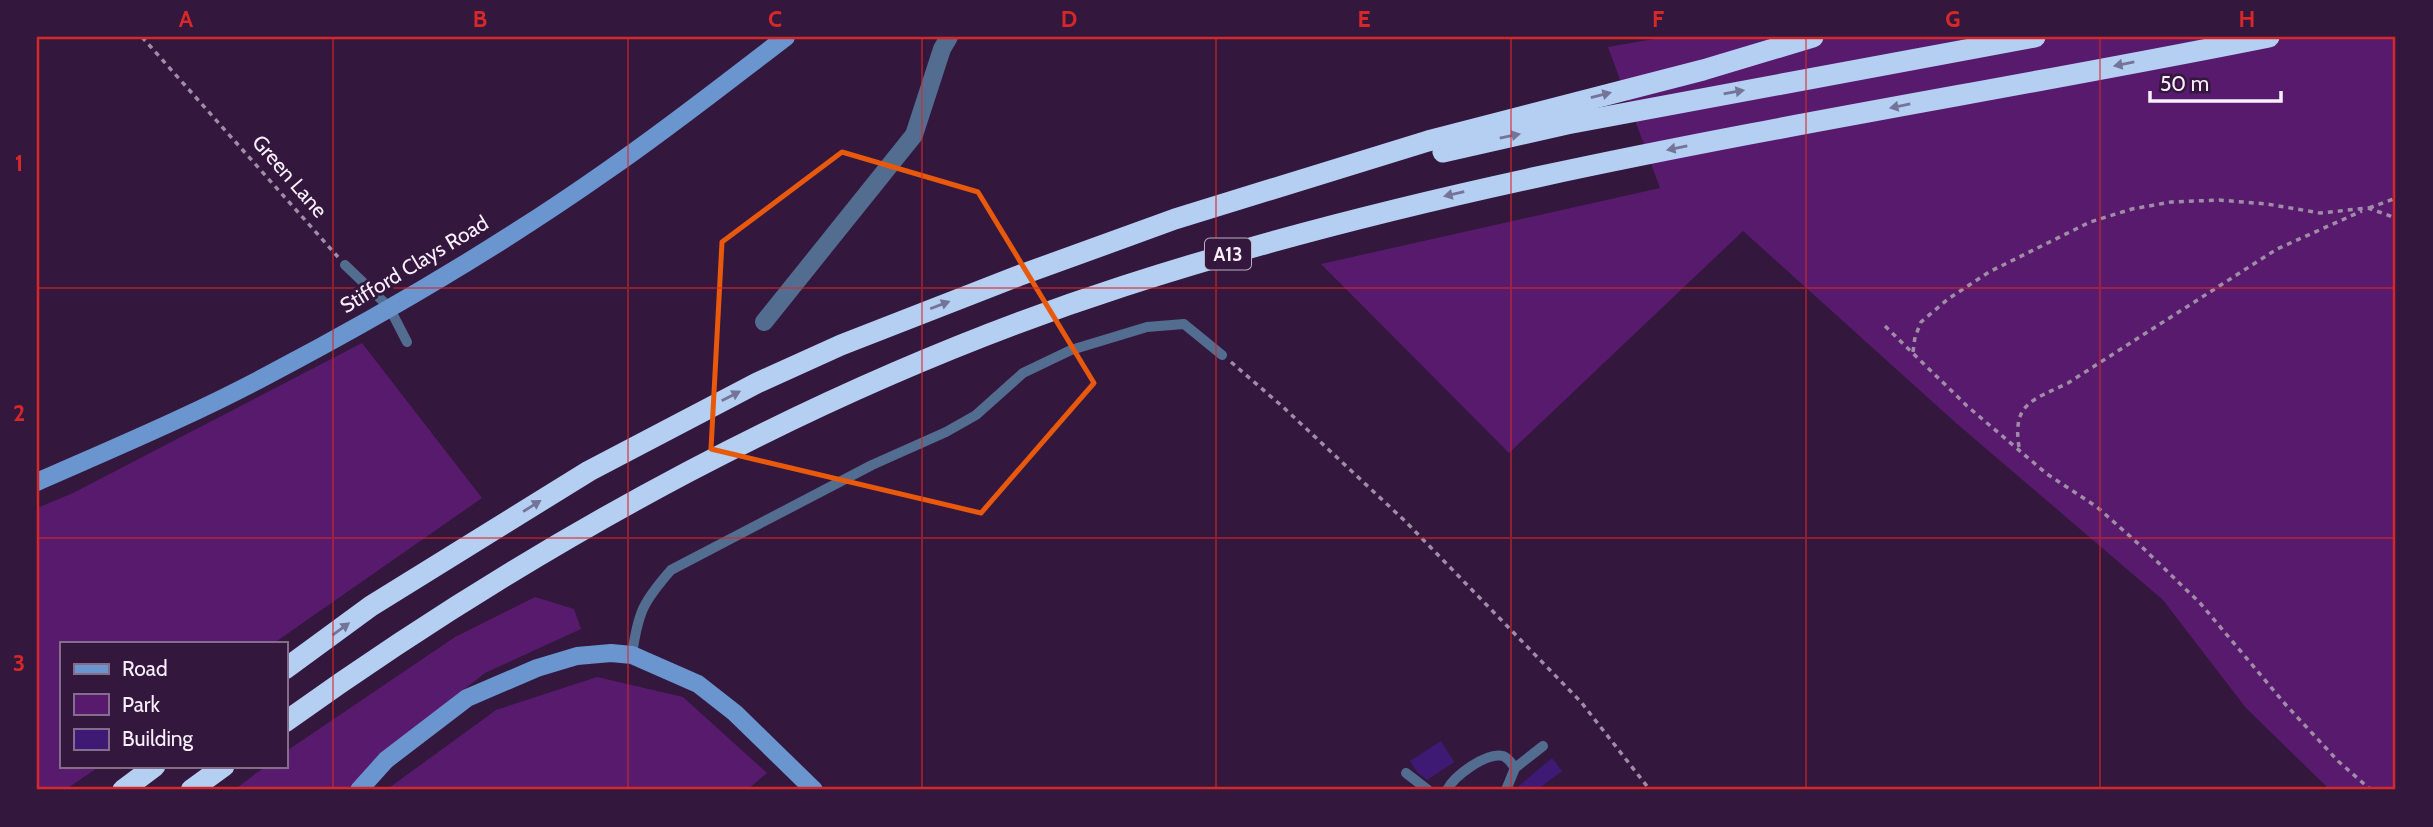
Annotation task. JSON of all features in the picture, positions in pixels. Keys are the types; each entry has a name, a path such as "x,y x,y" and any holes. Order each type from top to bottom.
{"highway":[{"path":"1230,203 1428,141 1729,63 1814,37"},
{"name":"A13","path":"287,668 371,606 589,471 757,383 930,309 1105,243 1230,203 1473,144 2035,37"},
{"name":"A13","path":"287,721 491,585 585,528 679,476 873,383 996,333 1121,287 1348,220 1539,175 2272,37"},
{"path":"123,790 152,768"},
{"path":"191,790 221,768"}],"street":[{"name":"Stifford Clays Road","path":"37,482 147,434 267,376 508,236 606,172 786,37"},
{"path":"764,322 914,135 942,49 949,37"},
{"path":"359,790 386,760 467,698 537,668 577,656 611,653 632,655 698,684 735,713 814,790"}],"lane":[{"path":"345,265 388,307 407,342"},
{"path":"632,655 636,625 647,598 671,570 872,465 976,415 1023,373 1071,350 1147,327 1184,324 1222,355"},
{"path":"1506,790 1515,768 1543,746"},
{"path":"1447,790 1451,781 1461,773 1489,758 1500,755 1509,759 1515,768"},
{"path":"1406,773 1428,790"}],"path":[{"name":"Green Lane","path":"142,37 345,265"},
{"path":"2020,449 2016,427 2019,416 2035,399 2068,383 2277,249 2396,198"},
{"path":"1913,354 1915,337 1922,322 1948,299 1989,272 2090,222 2132,209 2171,202 2220,200 2320,213 2368,208 2396,218"},
{"path":"1885,326 1967,406 2047,474 2096,508 2200,603 2338,761 2371,790"},
{"path":"1222,355 1283,407 1405,521 1581,702 1650,790"}],"highlighted area":[{"path":"842,152 978,192 1094,383 981,513 711,449 722,242"}],"green space":[{"path":"1665,37 2396,37 2396,790 2330,790 2246,708 2163,600 1956,423 1743,231 1509,453 1321,264 1660,188 1608,47"},
{"path":"362,343 482,498 275,642 60,642 60,768 97,768 65,790 37,790 37,508 73,493"},
{"path":"535,597 574,609 581,629 485,673 375,759 347,790 234,790 263,768 287,768 287,751 455,637"},
{"path":"597,677 683,697 767,773 747,790 386,790 496,710"}],"building":[{"path":"1441,741 1454,762 1427,780 1417,772 1410,761"},
{"path":"1552,758 1562,771 1537,790 1514,790"}]}
